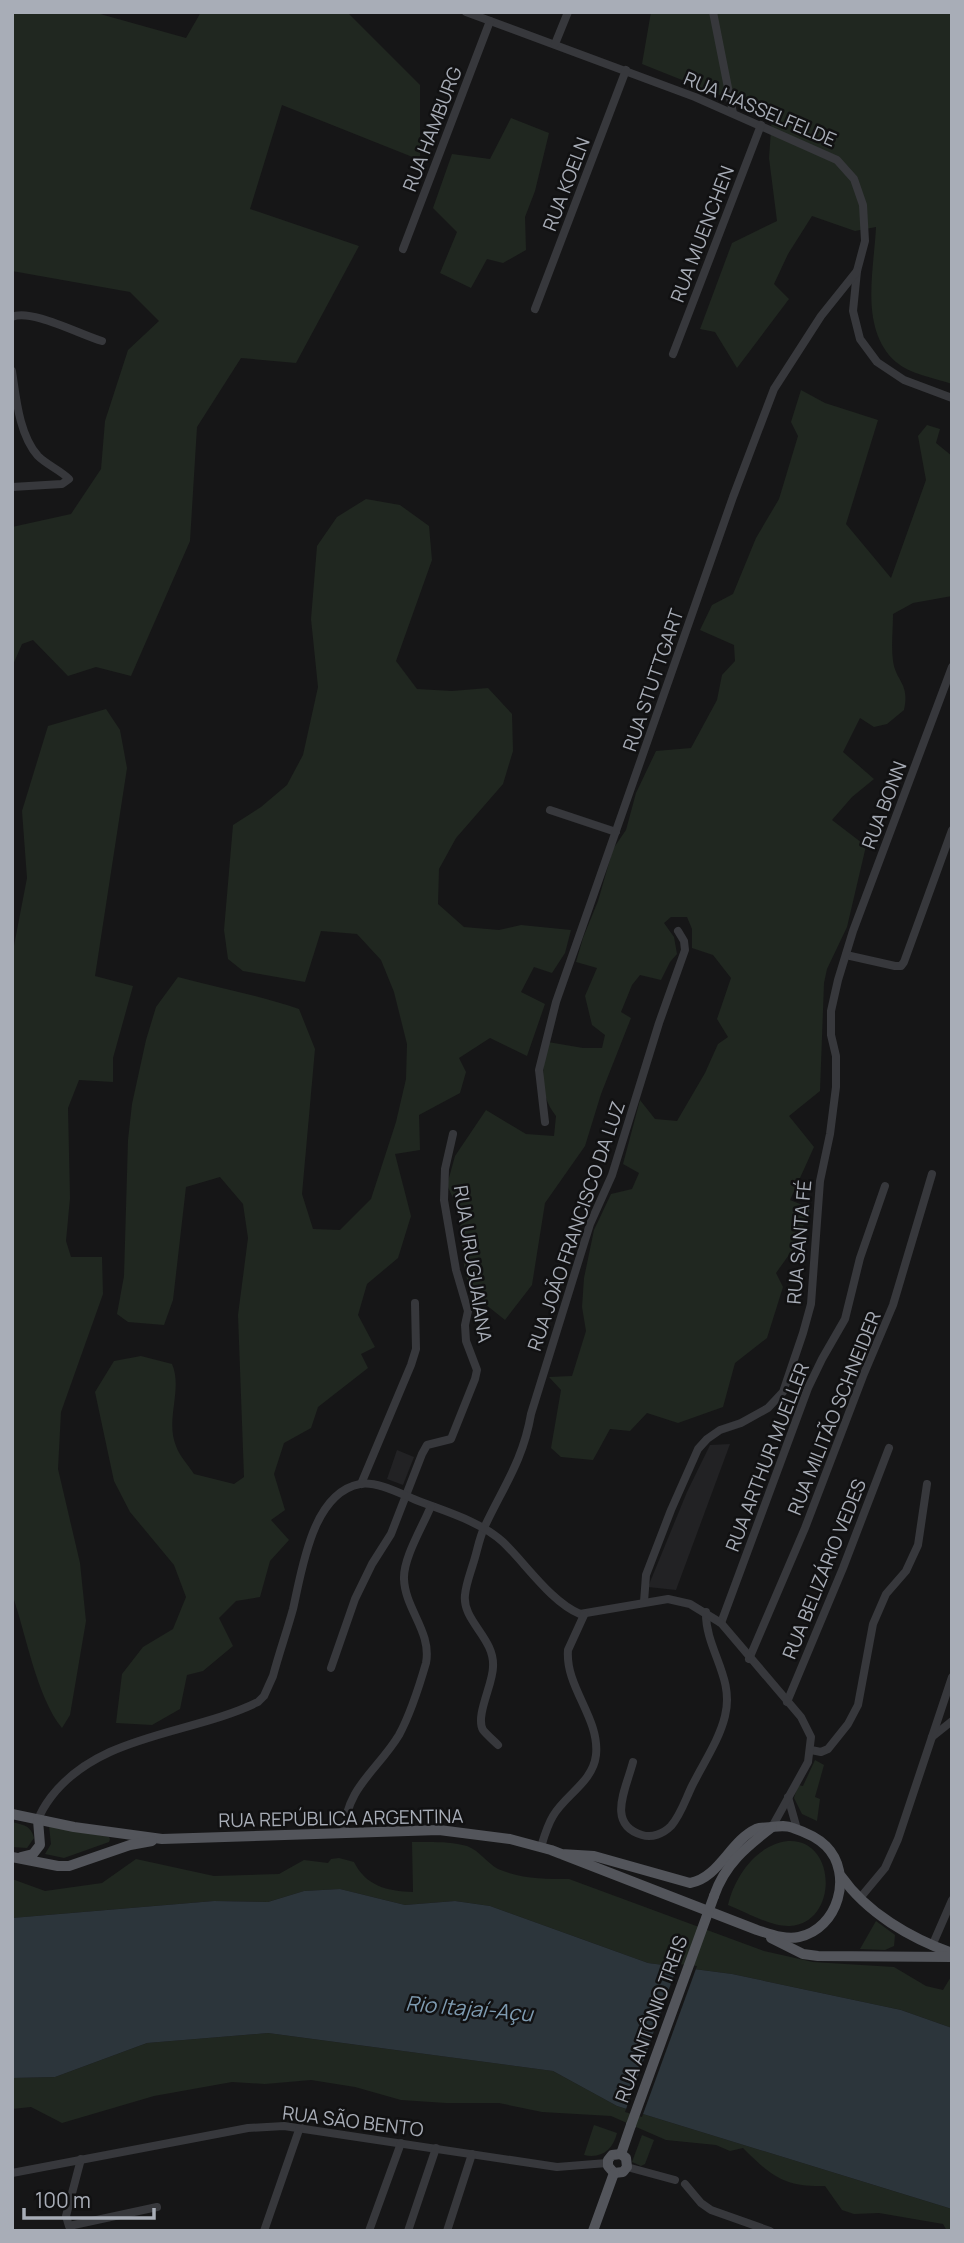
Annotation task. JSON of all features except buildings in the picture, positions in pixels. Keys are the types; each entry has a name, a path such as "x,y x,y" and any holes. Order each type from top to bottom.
{"main road":[{"name":"RUA REPÚBLICA ARGENTINA","path":"12,1814 162,1839"},
{"path":"13,1857 36,1852 41,1838 38,1820"},
{"path":"561,1854 594,1856 690,1883 706,1877 755,1829 785,1826 797,1829 811,1835 828,1848 840,1875 871,1908 908,1934 952,1955"},
{"name":"RUA ANTÔNIO TREIS","path":"621,2154 714,1896 727,1867 772,1827"},
{"name":"RUA REPÚBLICA ARGENTINA","path":"13,1857 69,1866 131,1845 162,1839 439,1830 478,1833 541,1847 757,1930"},
{"path":"757,1930 791,1938 816,1930 832,1913 839,1898 840,1875"},
{"path":"757,1930 803,1954 894,1957 952,1955"},
{"path":"894,1957 907,1950 910,1940 908,1934"},
{"path":"593,2231 611,2168 612,2155 621,2154 626,2158 627,2167 623,2172 611,2168"}],"street":[{"name":"RUA HASSELFELDE","path":"466,12 626,70 733,113 837,160 854,179 863,205 865,241 857,271 852,311 860,339 877,362 904,380 952,398"},
{"path":"555,44 568,12"},
{"path":"713,12 733,113"},
{"name":"RUA HAMBURG","path":"403,249 490,21"},
{"name":"RUA KOELN","path":"535,309 626,70"},
{"name":"RUA MUENCHEN","path":"673,354 761,125"},
{"name":"RUA STUTTGART","path":"545,1122 539,1070 556,1002 733,496 774,389 821,316 857,271"},
{"path":"12,317 18,314 43,317 73,332 102,341"},
{"path":"12,371 21,418 31,446 39,457 69,479 62,484 12,487"},
{"name":"RUA BONN","path":"846,955 952,667"},
{"path":"550,810 616,832"},
{"path":"846,955 901,966 952,830"},
{"name":"RUA JOÃO FRANCISCO DA LUZ","path":"498,1745 482,1728 481,1718 491,1681 493,1657 488,1643 466,1609 464,1598 484,1529 511,1479 527,1437 531,1414 590,1224 612,1175 659,1023 685,950 678,930"},
{"name":"RUA SANTA FÉ","path":"644,1601 646,1575 698,1450 720,1430 768,1408 783,1392 803,1333 811,1304 820,1181 836,1087 831,1011 846,955"},
{"name":"RUA URUGUAIANA","path":"406,1496 427,1445 451,1439 477,1370 466,1341 468,1311 456,1270 444,1199 445,1169 453,1134"},
{"name":"RUA MILITÃO SCHNEIDER","path":"750,1658 805,1528 893,1305 932,1174"},
{"name":"RUA ARTHUR MUELLER","path":"721,1623 808,1388 845,1319 860,1258 885,1186"},
{"path":"361,1484 416,1349 415,1303"},
{"name":"RUA BELIZÁRIO VEDES","path":"787,1702 890,1448"},
{"path":"38,1820 40,1811 55,1792 81,1767 115,1750 258,1702 264,1696 273,1675 310,1539 330,1500 344,1490 361,1484 371,1484 484,1529 501,1541 569,1609 584,1615 644,1601 675,1599 706,1612 721,1623 807,1726 811,1737 808,1762 772,1827"},
{"path":"811,1750 821,1752 828,1749 848,1724 858,1705 873,1624 886,1594 906,1571 918,1545 927,1484"},
{"path":"331,1668 355,1599 391,1534 406,1496"},
{"path":"344,1833 344,1821 357,1788 390,1749 400,1732 426,1663 429,1651 426,1639 410,1604 404,1581 410,1555 431,1506"},
{"path":"633,1762 620,1812 622,1822 630,1832 647,1836 660,1834 676,1819 725,1717 729,1695 706,1623 706,1612"},
{"path":"541,1847 554,1815 586,1778 593,1768 596,1756 595,1737 576,1688 568,1656 568,1650 584,1615"},
{"path":"860,1898 885,1868 898,1839 952,1677"},
{"path":"932,1737 952,1721"},
{"path":"788,1797 797,1829"},
{"path":"932,1946 952,1900"},
{"path":"264,2231 300,2127"},
{"name":"RUA SÃO BENTO","path":"12,2174 248,2128 300,2127 562,2167 611,2168"},
{"path":"369,2231 401,2143"},
{"path":"408,2231 436,2148"},
{"path":"447,2231 472,2154"},
{"path":"81,2159 66,2216 69,2226 157,2207"},
{"path":"627,2167 675,2180"},
{"path":"685,2184 701,2203 711,2210 768,2230"}],"shaded area":[{"path":"12,12 93,12 186,38 201,12 347,12 420,85 420,160 282,105 250,209 359,246 296,363 241,358 197,427 190,541 131,676 96,667 68,676 33,640 22,644 12,667 12,527 71,514 101,469 105,421 128,350 159,321 130,292 12,271"},
{"path":"651,12 952,12 952,384 915,373 896,362 884,349 877,333 871,299 876,227 855,231 812,216 788,254 774,284 789,299 737,368 715,332 700,329 732,243 777,221 769,158 772,116 642,64"},
{"path":"511,118 549,133 535,191 525,217 526,250 503,263 487,259 471,288 440,273 457,232 433,208 452,154 490,159"},
{"path":"801,390 825,403 878,420 846,524 891,578 926,480 918,436 927,425 940,429 936,443 952,456 952,596 913,603 893,614 893,661 904,688 904,710 887,724 874,727 860,718 843,752 874,779 852,797 832,820 866,846 847,927 827,969 824,983 820,1091 789,1116 814,1147 790,1200 810,1208 796,1245 776,1273 783,1287 767,1338 735,1363 723,1407 678,1423 647,1413 630,1431 610,1429 593,1460 561,1457 551,1448 561,1390 549,1377 572,1376 586,1331 582,1307 584,1278 594,1230 611,1194 632,1189 639,1173 623,1164 640,1100 655,1119 677,1121 705,1073 718,1044 728,1037 717,1019 731,978 713,955 692,948 692,929 687,917 671,917 664,923 674,937 677,954 661,980 640,975 632,985 621,1012 631,1018 601,1094 585,1146 545,1203 532,1285 505,1320 470,1292 464,1266 459,1211 447,1185 455,1156 486,1110 526,1134 554,1136 556,1116 546,1099 543,1081 548,1042 602,1048 605,1035 592,1025 585,996 597,968 576,962 583,938 598,901 613,849 626,830 636,793 656,751 691,748 717,700 722,675 735,661 734,645 700,630 712,605 733,594 756,538 779,499 798,436 791,422"},
{"path":"366,499 400,505 429,526 432,560 396,661 417,689 452,691 488,688 512,714 513,751 503,784 456,838 439,869 438,904 464,927 499,930 521,925 571,930 565,953 552,973 534,967 521,992 545,1004 527,1056 490,1038 459,1058 466,1072 460,1093 419,1115 420,1150 395,1154 411,1216 398,1258 367,1284 358,1315 375,1347 361,1354 368,1368 318,1407 311,1428 284,1443 274,1474 285,1510 271,1520 289,1540 270,1561 260,1597 236,1601 219,1618 233,1646 203,1671 187,1675 180,1709 152,1725 116,1723 122,1674 143,1647 173,1629 186,1597 174,1565 130,1512 114,1481 95,1392 114,1361 141,1356 172,1364 176,1384 172,1426 181,1456 194,1474 234,1484 244,1477 238,1315 248,1238 243,1204 220,1177 186,1187 173,1300 164,1325 128,1322 117,1314 124,1276 128,1140 132,1104 156,1007 178,977 299,1009 315,1049 302,1194 313,1229 340,1230 371,1199 396,1122 406,1079 407,1044 394,992 381,960 357,934 321,931 305,982 243,971 228,959 224,930 233,825 261,807 287,785 303,755 318,687 311,619 317,546 337,517"},
{"path":"106,709 120,730 127,768 95,976 133,986 113,1058 113,1082 79,1080 68,1108 70,1198 66,1241 71,1257 102,1257 103,1294 61,1412 58,1469 80,1563 86,1621 70,1715 62,1728 38,1682 12,1594 12,956 27,878 22,811 48,726"},
{"path":"730,1444 676,1590 648,1587 687,1492 710,1445"},
{"path":"397,1450 414,1457 403,1485 387,1479"},
{"path":"815,1760 824,1765 815,1797 820,1799 817,1821 802,1814 794,1798 798,1785 803,1786"},
{"path":"12,1822 31,1830 34,1838 27,1848 12,1847"},
{"path":"49,1826 110,1839 109,1842 64,1858 45,1854 51,1844"},
{"path":"788,1841 804,1844 816,1853 823,1866 826,1881 824,1897 817,1911 806,1921 783,1926 728,1905 736,1883 757,1855"},
{"path":"412,1842 467,1846 498,1869 533,1878 569,1879 764,1951 813,1962 894,1967 926,1986 943,1990 952,1975 952,2028 901,2010 732,1974 648,1963 490,1906 455,1901 405,1905 340,1889 304,1891 268,1902 214,1901 12,1918 12,1879 45,1891 102,1883 136,1859 214,1876 279,1874 304,1860 328,1863 331,1859 339,1858 354,1862 365,1877 378,1886 413,1892"},
{"path":"876,1921 895,1935 894,1946 885,1950 860,1949"},
{"path":"268,2033 553,2071 617,2106 952,2209 952,2231 947,2231 943,2224 879,2213 854,2214 842,2210 825,2186 799,2184 779,2178 743,2148 730,2151 716,2145 666,2140 611,2116 542,2112 499,2103 401,2100 355,2087 311,2080 265,2084 232,2082 154,2096 62,2123 31,2107 12,2109 12,2078 55,2077 147,2043"},
{"path":"594,2125 617,2133 615,2139 605,2152 596,2156 584,2155"},
{"path":"642,2135 654,2140 645,2164 641,2166 632,2162"}],"water":[{"name":"Rio Itajaí-Açu","path":"340,1889 405,1905 455,1901 490,1906 648,1963 732,1974 901,2010 952,2028 952,2209 617,2106 553,2071 268,2033 147,2043 55,2077 12,2078 12,1918 214,1901 268,1902 304,1891"}],"pier":[{"path":"678,1964 697,1966 642,2117 625,2112"}]}
